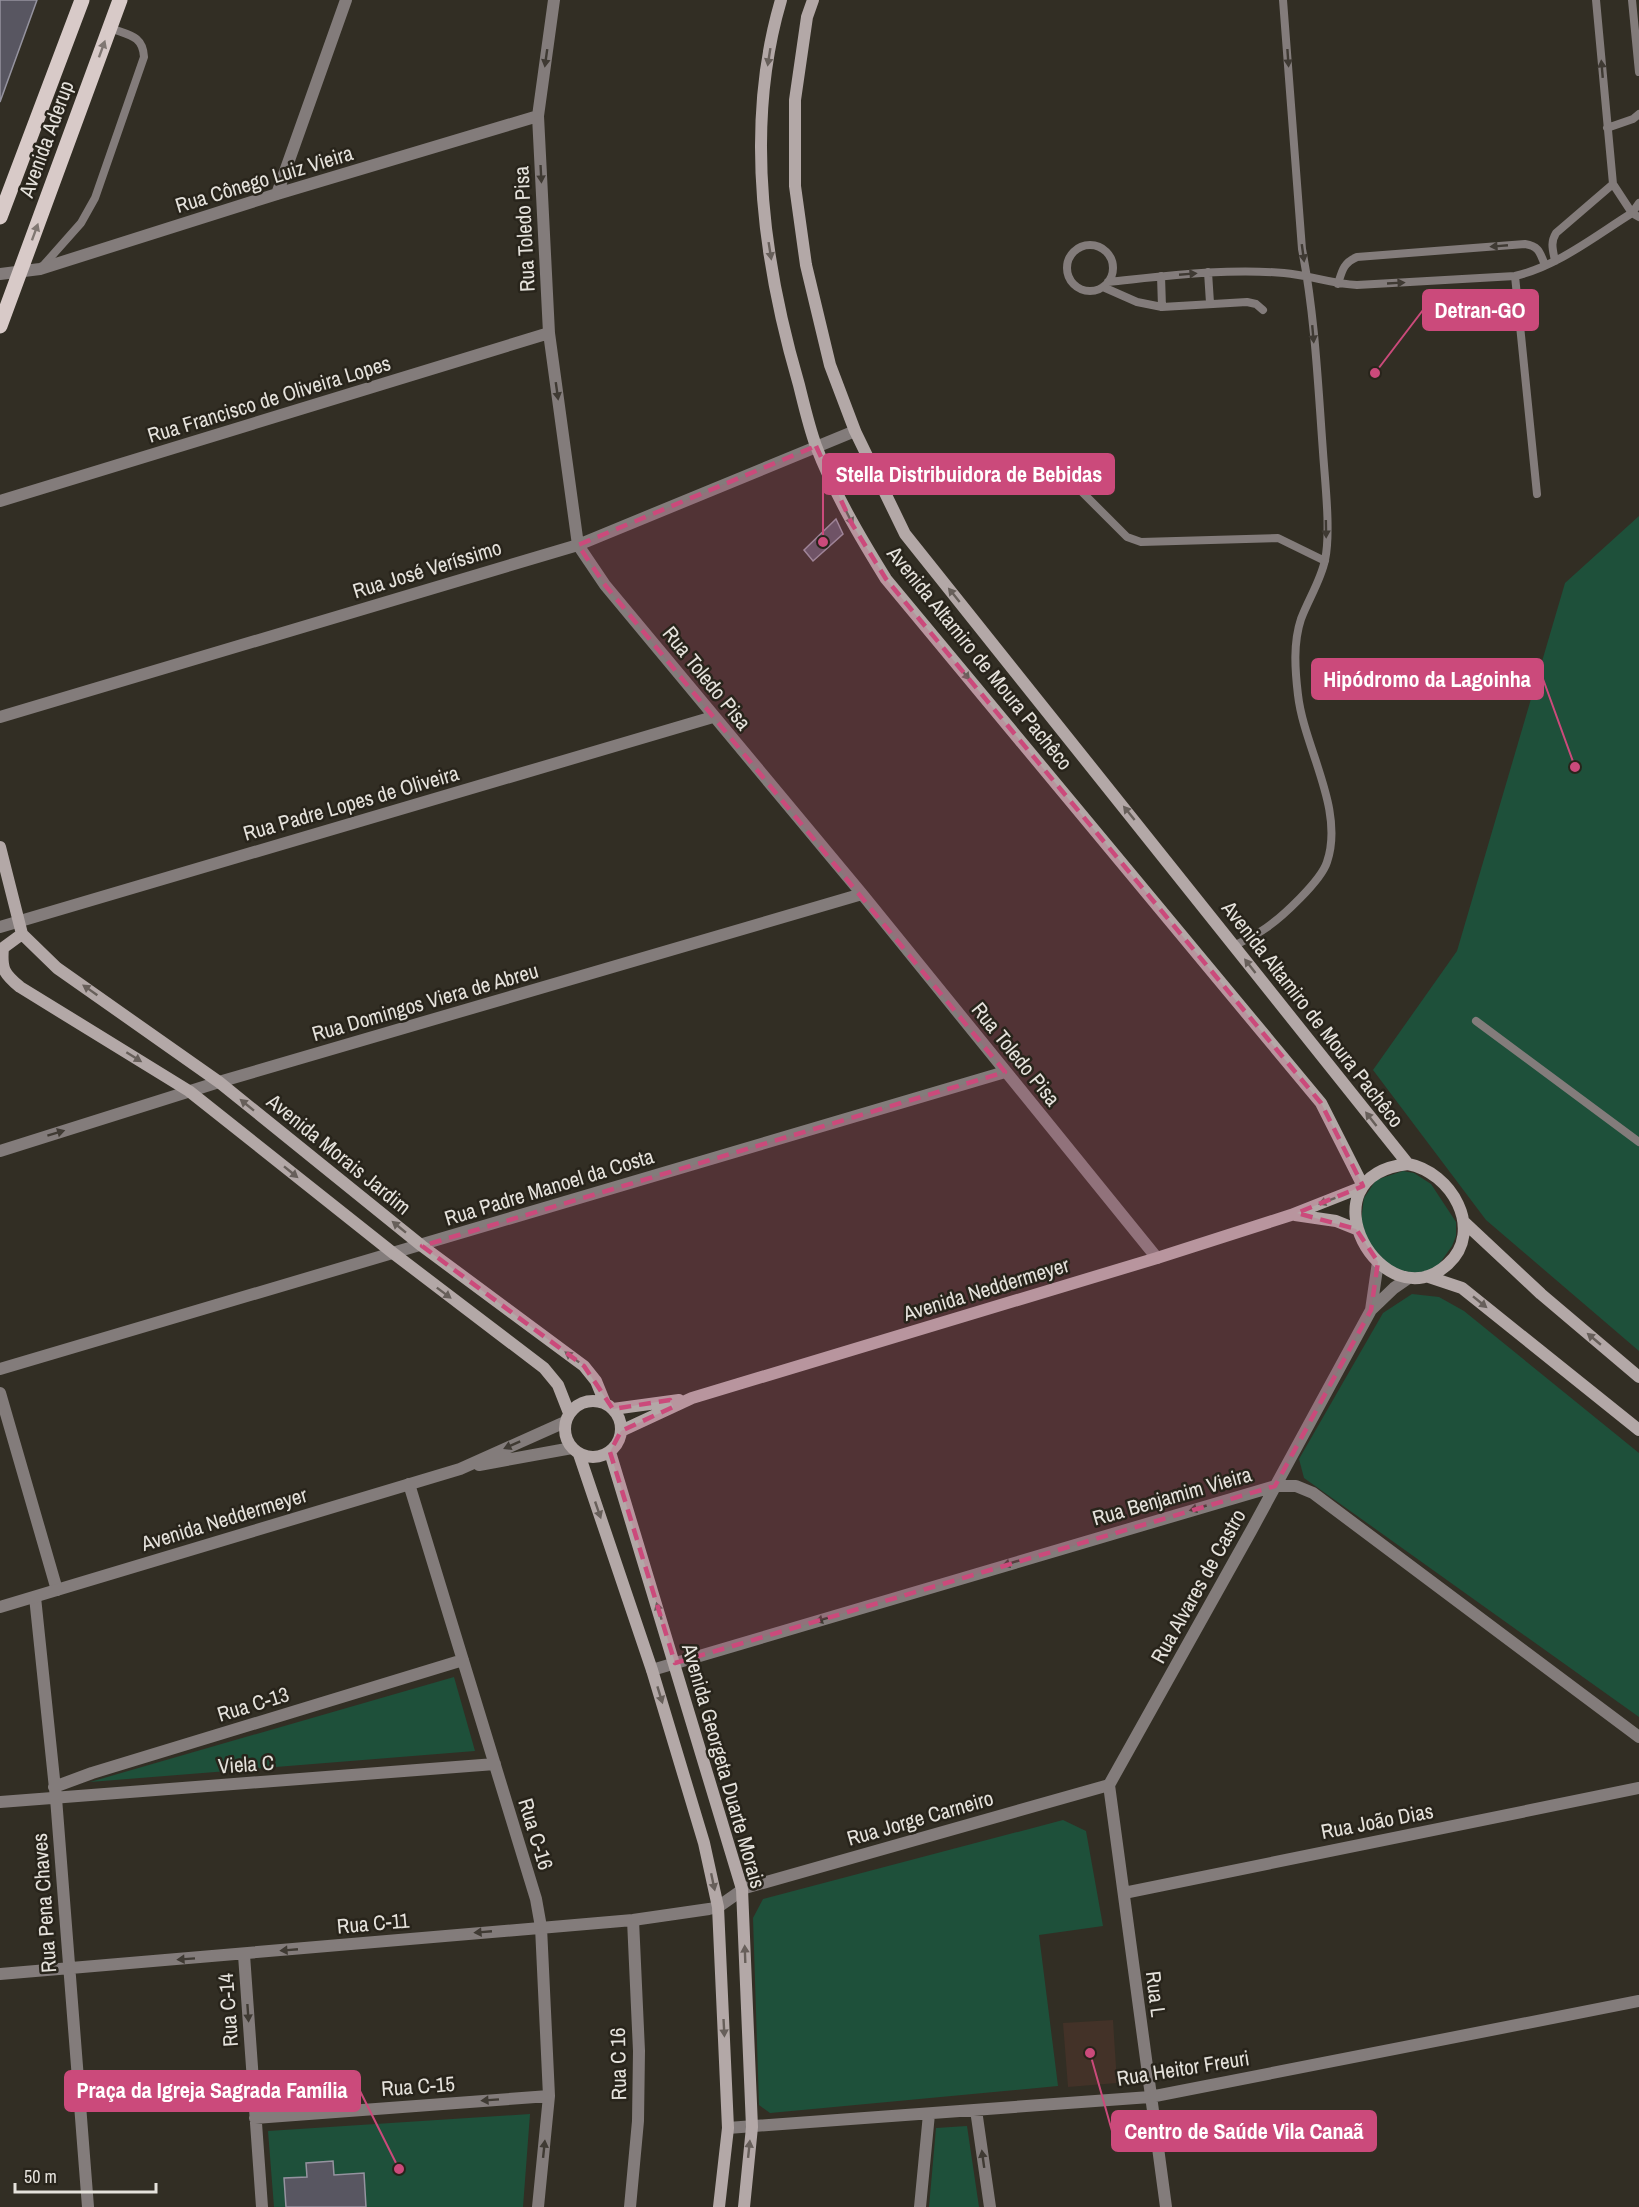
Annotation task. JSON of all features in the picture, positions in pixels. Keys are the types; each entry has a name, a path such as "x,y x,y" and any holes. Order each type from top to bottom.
{"main road":[{"name":"Avenida Aderup","path":"0,217 82,0"},
{"name":"Avenida Aderup","path":"0,326 120,0"},
{"name":"Avenida Altamiro de Moura Pachêco","path":"781,0 762,103 761,194 782,327 816,446 852,524 886,579 1321,1103 1362,1187"},
{"name":"Avenida Altamiro de Moura Pachêco","path":"813,0 807,18 795,100 795,186 806,265 830,365 855,431 905,534 1408,1164"},
{"path":"0,847 22,934"},
{"name":"Avenida Morais Jardim","path":"567,1418 558,1384 544,1368 393,1253 189,1091 20,987 8,977 2,964 3,948 22,934 57,968 219,1082 422,1246 584,1366 596,1381 609,1406"},
{"path":"1408,1164 1428,1170 1444,1183 1458,1206 1464,1222 1459,1249 1452,1261 1428,1277 1407,1279 1392,1273 1378,1262 1360,1239 1354,1215 1356,1200 1362,1187 1375,1174 1390,1166 1408,1164"},
{"name":"Avenida Neddermeyer","path":"621,1431 692,1398 1157,1258 1291,1215 1362,1187"},
{"name":"Avenida Neddermeyer","path":"1291,1215 1336,1221 1356,1229"},
{"path":"1464,1222 1541,1294 1639,1377"},
{"path":"1428,1277 1462,1288 1639,1430"},
{"name":"Avenida Neddermeyer","path":"609,1406 692,1398"},
{"path":"589,1401 609,1406 618,1415 621,1431 616,1446 610,1452 595,1457 576,1451 564,1432 567,1418 581,1403 589,1401"},
{"name":"Avenida Georgeta Duarte Morais","path":"576,1451 652,1670 704,1843 718,1907 728,2128 719,2207"},
{"name":"Avenida Georgeta Duarte Morais","path":"610,1452 742,1889 752,2127 744,2207"},
{"path":"684,1776 706,1770"}],"street":[{"path":"277,194 346,0"},
{"name":"Rua Toledo Pisa","path":"554,0 538,116 549,333 578,544 605,585 862,894 1157,1258"},
{"name":"Rua Cônego Luiz Vieira","path":"0,274 40,269 277,194 538,116"},
{"name":"Rua Francisco de Oliveira Lopes","path":"0,501 549,333"},
{"name":"Rua José Veríssimo","path":"0,717 578,544 855,431"},
{"name":"Rua Padre Lopes de Oliveira","path":"0,927 713,717"},
{"name":"Rua Domingos Viera de Abreu","path":"0,1150 219,1082 862,894"},
{"name":"Rua Padre Manoel da Costa","path":"0,1370 1005,1072"},
{"name":"Rua Alvares de Castro","path":"1371,1310 1378,1262"},
{"name":"Rua Alvares de Castro","path":"1109,1785 1371,1310 1407,1279"},
{"path":"0,1393 57,1590"},
{"name":"Avenida Neddermeyer","path":"0,1607 460,1468 567,1418"},
{"name":"Avenida Neddermeyer","path":"460,1468 576,1451"},
{"name":"Rua C-16","path":"409,1484 536,1899 541,1927 549,2096 538,2207"},
{"name":"Rua Benjamim Vieira","path":"652,1670 1275,1486 1296,1486 1313,1493 1639,1737"},
{"name":"Rua Pena Chaves","path":"35,1597 55,1792 88,2207"},
{"name":"Rua C-13","path":"55,1792 93,1773 463,1660"},
{"name":"Viela C","path":"0,1802 55,1792 495,1764"},
{"name":"Rua Jorge Carneiro","path":"742,1889 1109,1785"},
{"name":"Rua L","path":"1109,1785 1166,2207"},
{"name":"Rua João Dias","path":"1124,1893 1639,1788"},
{"name":"Rua C-11","path":"0,1974 633,1920 718,1907 742,1889"},
{"name":"Rua C 16","path":"630,2207 638,2121 639,2074 633,1920"},
{"name":"Rua C-14","path":"244,1954 262,2207"},
{"name":"Rua Heitor Freuri","path":"728,2128 1150,2097 1639,2001"},
{"name":"Rua C-15","path":"255,2118 549,2096"},
{"path":"976,2110 990,2207"},
{"path":"920,2207 929,2114"}],"lane":[{"path":"1234,946 1268,927 1311,888 1327,864 1332,837 1329,808 1298,698 1295,656 1300,621 1325,561 1325,482 1307,276 1302,249 1283,0"},
{"path":"1596,0 1612,184 1635,215"},
{"path":"1632,0 1639,72"},
{"path":"40,269 81,223 95,198 144,57 143,46 137,38 110,27"},
{"path":"1606,128 1633,119 1639,114"},
{"path":"1556,261 1552,239 1556,233 1612,184"},
{"path":"1106,285 1113,267 1107,253 1093,245 1077,249 1072,254 1067,269 1073,284 1087,291 1106,285 1161,276 1208,272 1259,272 1307,276 1338,284 1357,285 1515,276 1532,272 1556,261 1635,215 1639,203"},
{"path":"1338,284 1343,267 1348,261 1357,257 1525,244 1533,245 1538,249 1545,266"},
{"path":"1208,272 1210,303"},
{"path":"1161,276 1162,307"},
{"path":"1515,276 1537,494"},
{"path":"1106,285 1137,303 1162,307 1247,303 1256,304 1263,310"},
{"path":"1067,477 1127,537 1141,542 1278,538 1325,561"},
{"path":"1476,1021 1639,1142"}],"highlighted area":[{"path":"816,446 852,524 886,579 1321,1103 1363,1186 1297,1213 1356,1229 1378,1262 1371,1310 1275,1486 675,1663 610,1452 621,1431 673,1407 670,1400 613,1409 584,1366 422,1246 1005,1072 605,585 578,545"}],"shaded area":[{"path":"1113,2020 1117,2083 1068,2087 1063,2023"}],"green space":[{"path":"1639,516 1639,1351 1486,1220 1373,1070 1457,951 1565,583"},
{"path":"1403,1171 1414,1173 1431,1184 1456,1222 1456,1236 1452,1246 1437,1267 1424,1274 1393,1270 1368,1242 1361,1221 1364,1198 1376,1180"},
{"path":"1412,1294 1439,1297 1464,1311 1639,1453 1639,1717 1304,1478 1299,1459 1383,1313"},
{"path":"454,1677 475,1751 90,1782"},
{"path":"1063,1820 1086,1831 1103,1926 1039,1935 1058,2086 770,2113 759,2105 753,1918 763,1899"},
{"path":"530,2114 523,2207 274,2207 268,2131"},
{"path":"967,2126 979,2207 929,2207 936,2128"}],"building":[{"path":"0,0 37,0 0,102"},
{"path":"836,519 843,534 813,561 804,550"},
{"path":"333,2161 334,2175 364,2173 366,2207 286,2207 284,2178 307,2177 306,2163"}],"place":[{"name":"Detran-GO","path":"1375,373"},
{"name":"Stella Distribuidora de Bebidas","path":"823,542"},
{"name":"Hipódromo da Lagoinha","path":"1575,767"},
{"name":"Centro de Saúde Vila Canaã","path":"1090,2053"},
{"name":"Praça da Igreja Sagrada Família","path":"399,2169"}]}
